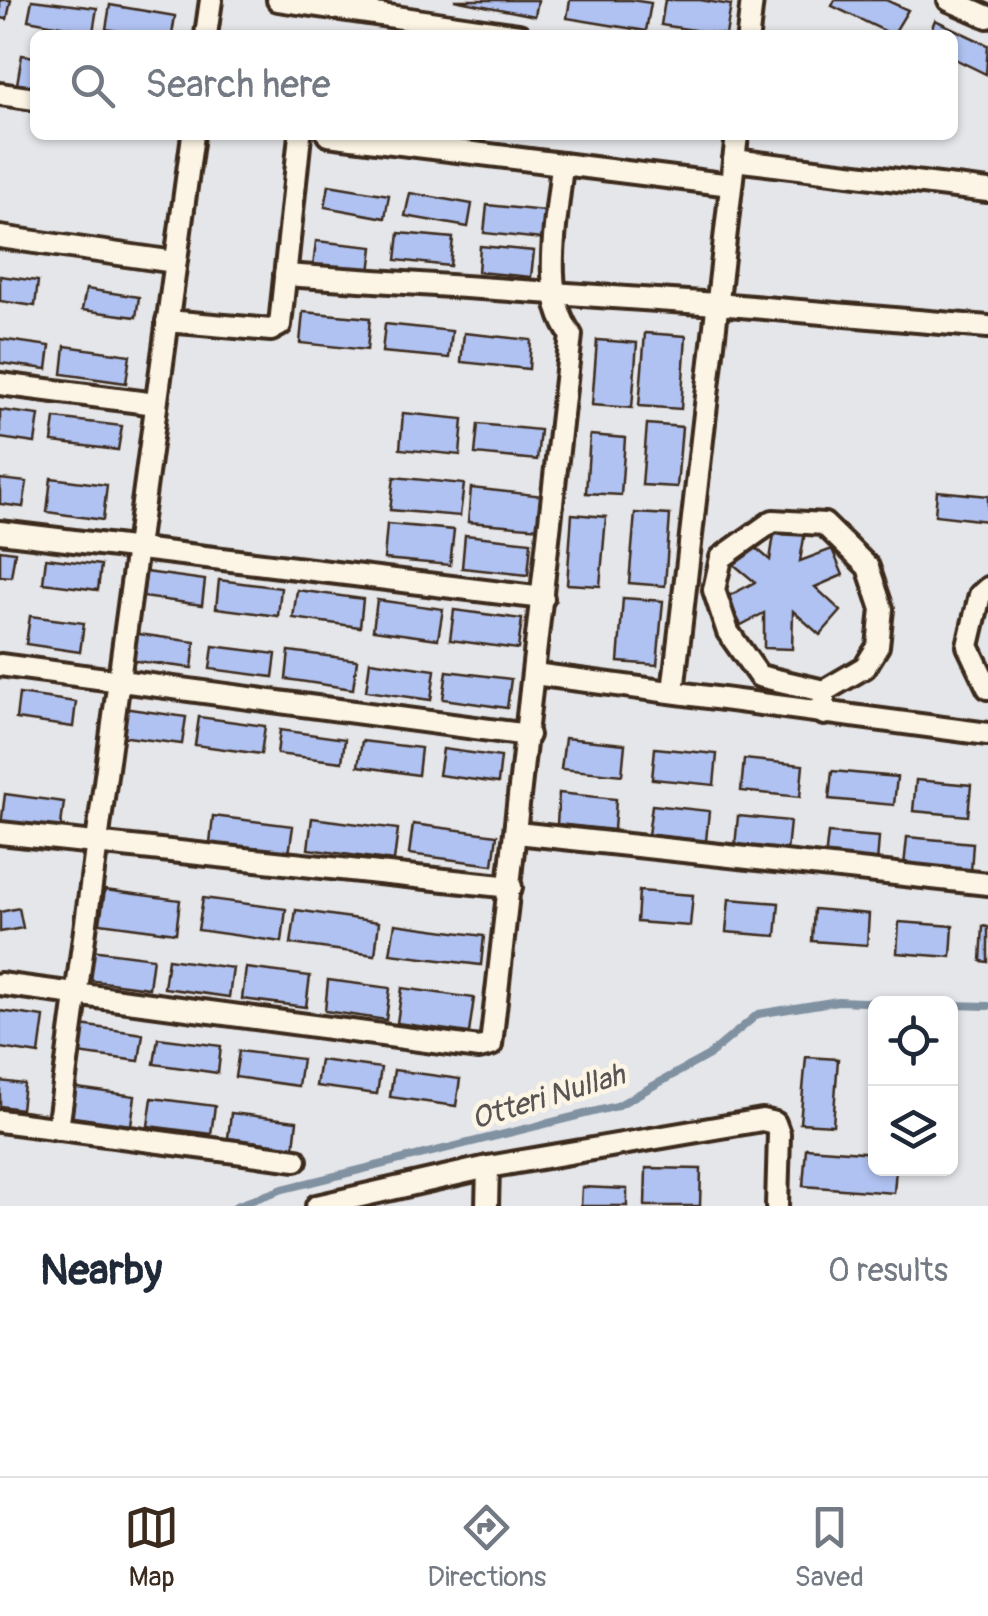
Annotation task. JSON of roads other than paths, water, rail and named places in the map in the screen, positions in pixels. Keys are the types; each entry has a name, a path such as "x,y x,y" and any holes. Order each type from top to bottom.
{"street":[{"path":"207,30 211,0"},
{"path":"278,0 484,30"},
{"path":"749,30 752,0"},
{"path":"949,0 988,17"},
{"path":"0,94 30,97"},
{"path":"58,1129 192,140"},
{"path":"167,321 277,328 299,140"},
{"path":"368,140 731,185"},
{"path":"673,692 736,140"},
{"path":"734,160 988,192"},
{"path":"0,984 479,1048 491,1045 570,335 552,293 562,164"},
{"path":"0,237 175,262"},
{"path":"285,276 718,304 988,327"},
{"path":"0,384 156,404"},
{"path":"773,521 824,524 868,567 882,609 878,646 865,667 824,691 759,676 728,632 714,590 720,558 773,521"},
{"path":"0,532 542,598"},
{"path":"988,588 980,595 968,646 988,688"},
{"path":"0,665 528,735"},
{"path":"534,674 988,734"},
{"path":"824,691 824,714"},
{"path":"0,833 511,886"},
{"path":"517,833 988,884"},
{"path":"317,1206 488,1167 762,1120 775,1122 779,1134 777,1206"},
{"path":"0,1121 296,1160"},
{"path":"487,1206 488,1167"}],"waterway":[{"name":"Otteri Nullah","path":"236,1206 283,1189 617,1106 709,1055 758,1014 838,1001 868,1002"},
{"name":"Otteri Nullah","path":"958,1005 988,1006"}]}
